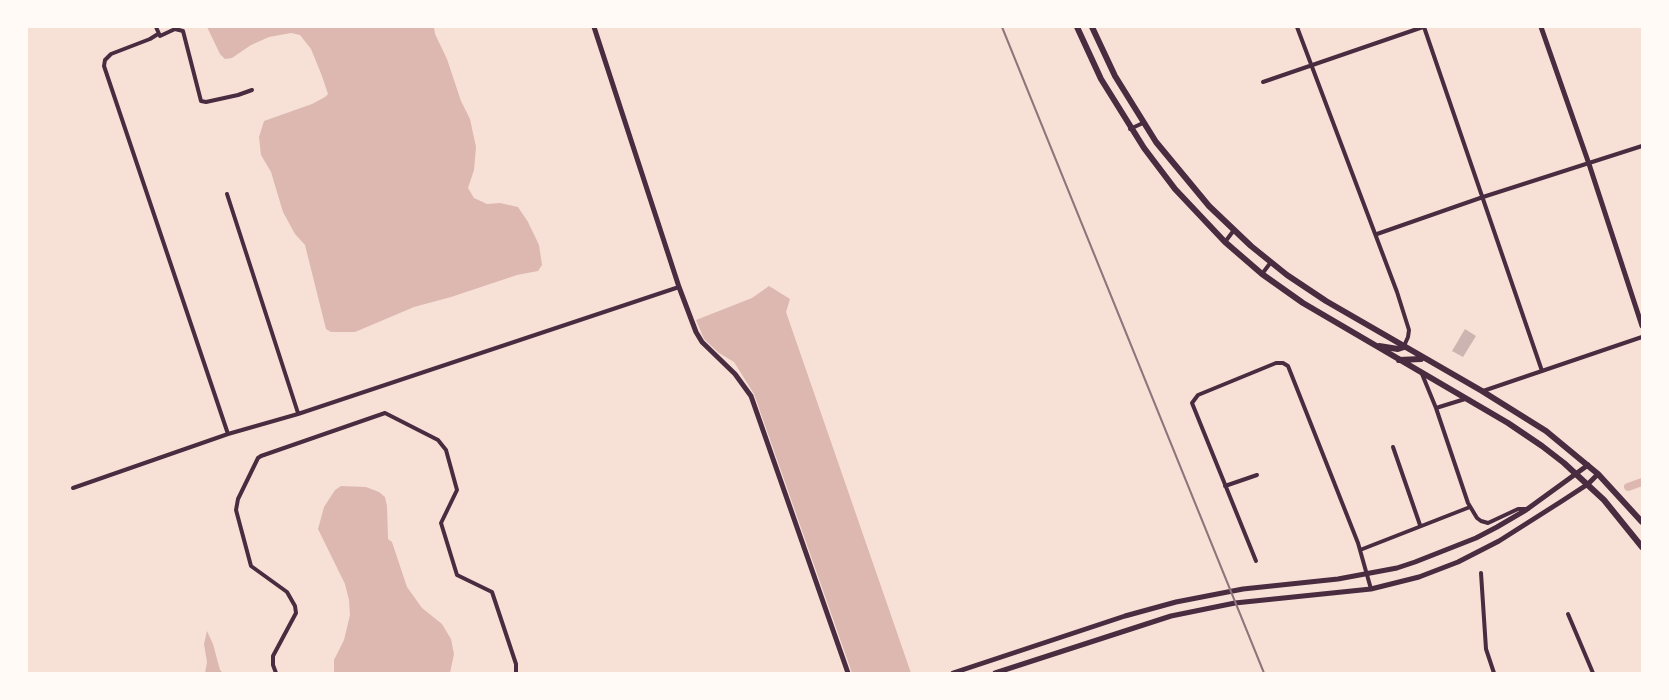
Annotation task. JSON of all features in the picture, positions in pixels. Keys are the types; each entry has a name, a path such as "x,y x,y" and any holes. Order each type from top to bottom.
{"main road":[{"path":"1077,27 1101,79 1130,129 1175,189 1225,242 1303,303 1534,440 1588,484 1642,547"},
{"path":"1092,27 1115,76 1143,123 1188,182 1234,230 1310,291 1546,431 1598,474 1642,522"},
{"path":"1372,345 1390,349 1404,346"},
{"path":"1398,360 1425,359"}],"street":[{"path":"156,27 158,34"},
{"path":"594,27 679,287 702,342 735,374 751,396 848,673"},
{"path":"1297,27 1377,234 1407,323 1408,338 1404,346"},
{"path":"1263,82 1423,27 1542,370"},
{"path":"1541,27 1642,327"},
{"path":"228,434 106,75 105,60 111,54 175,29 183,31 201,101 206,102 252,90"},
{"path":"1130,129 1143,123"},
{"path":"1377,234 1642,146"},
{"path":"227,194 298,414"},
{"path":"1225,242 1234,230"},
{"path":"1262,273 1271,262"},
{"path":"73,488 228,434 298,414 679,287"},
{"path":"1482,391 1642,337"},
{"path":"1256,561 1192,403 1198,395 1276,363 1283,363 1287,366 1360,550 1371,589"},
{"path":"1421,373 1436,408 1470,507 1477,518 1485,523 1491,522 1518,509 1528,509"},
{"path":"1436,408 1465,399"},
{"path":"276,673 273,656 296,613 295,606 287,592 251,566 236,510 238,499 261,456 384,413 438,440 446,450 457,490 441,523 457,575 492,592 516,664 516,673"},
{"path":"1393,447 1420,525"},
{"path":"953,673 1125,616 1199,597 1397,568 1447,551 1476,538 1528,509 1588,465"},
{"path":"995,673 1171,616 1265,600 1371,589 1419,577 1475,554 1499,541 1588,484 1598,474"},
{"path":"1225,486 1257,475"},
{"path":"1360,550 1470,507"},
{"path":"1481,573 1486,649 1494,673"},
{"path":"1263,587 1265,600"},
{"path":"1199,597 1204,609"},
{"path":"1568,614 1593,673"}],"shaded area":[{"path":"207,27 434,27 461,101 470,119 476,147 474,170 468,188 474,198 487,204 500,203 518,207 539,245 542,265 538,271 517,275 414,307 355,332 331,332 326,329 305,245 295,234 283,212 271,172 261,155 259,137 264,121 325,97 328,94 322,76 311,49 300,35 291,33 269,37 251,45 232,58 225,59 220,54"},
{"path":"769,286 790,299 786,312 911,673 852,673 754,394 734,362 719,353 704,339 696,320 752,298"},
{"path":"341,486 366,487 385,497 388,539 392,542 407,587 422,608 442,624 451,639 454,654 450,673 334,673 334,660 344,640 350,615 349,600 345,584 318,529 324,507 335,490"},
{"path":"207,631 223,673 205,673 207,662 204,644"}],"building":[{"path":"1465,329 1476,336 1463,357 1452,351"}],"waterway":[{"path":"1628,487 1642,482"}],"railway":[{"path":"1002,27 1264,673"}]}
